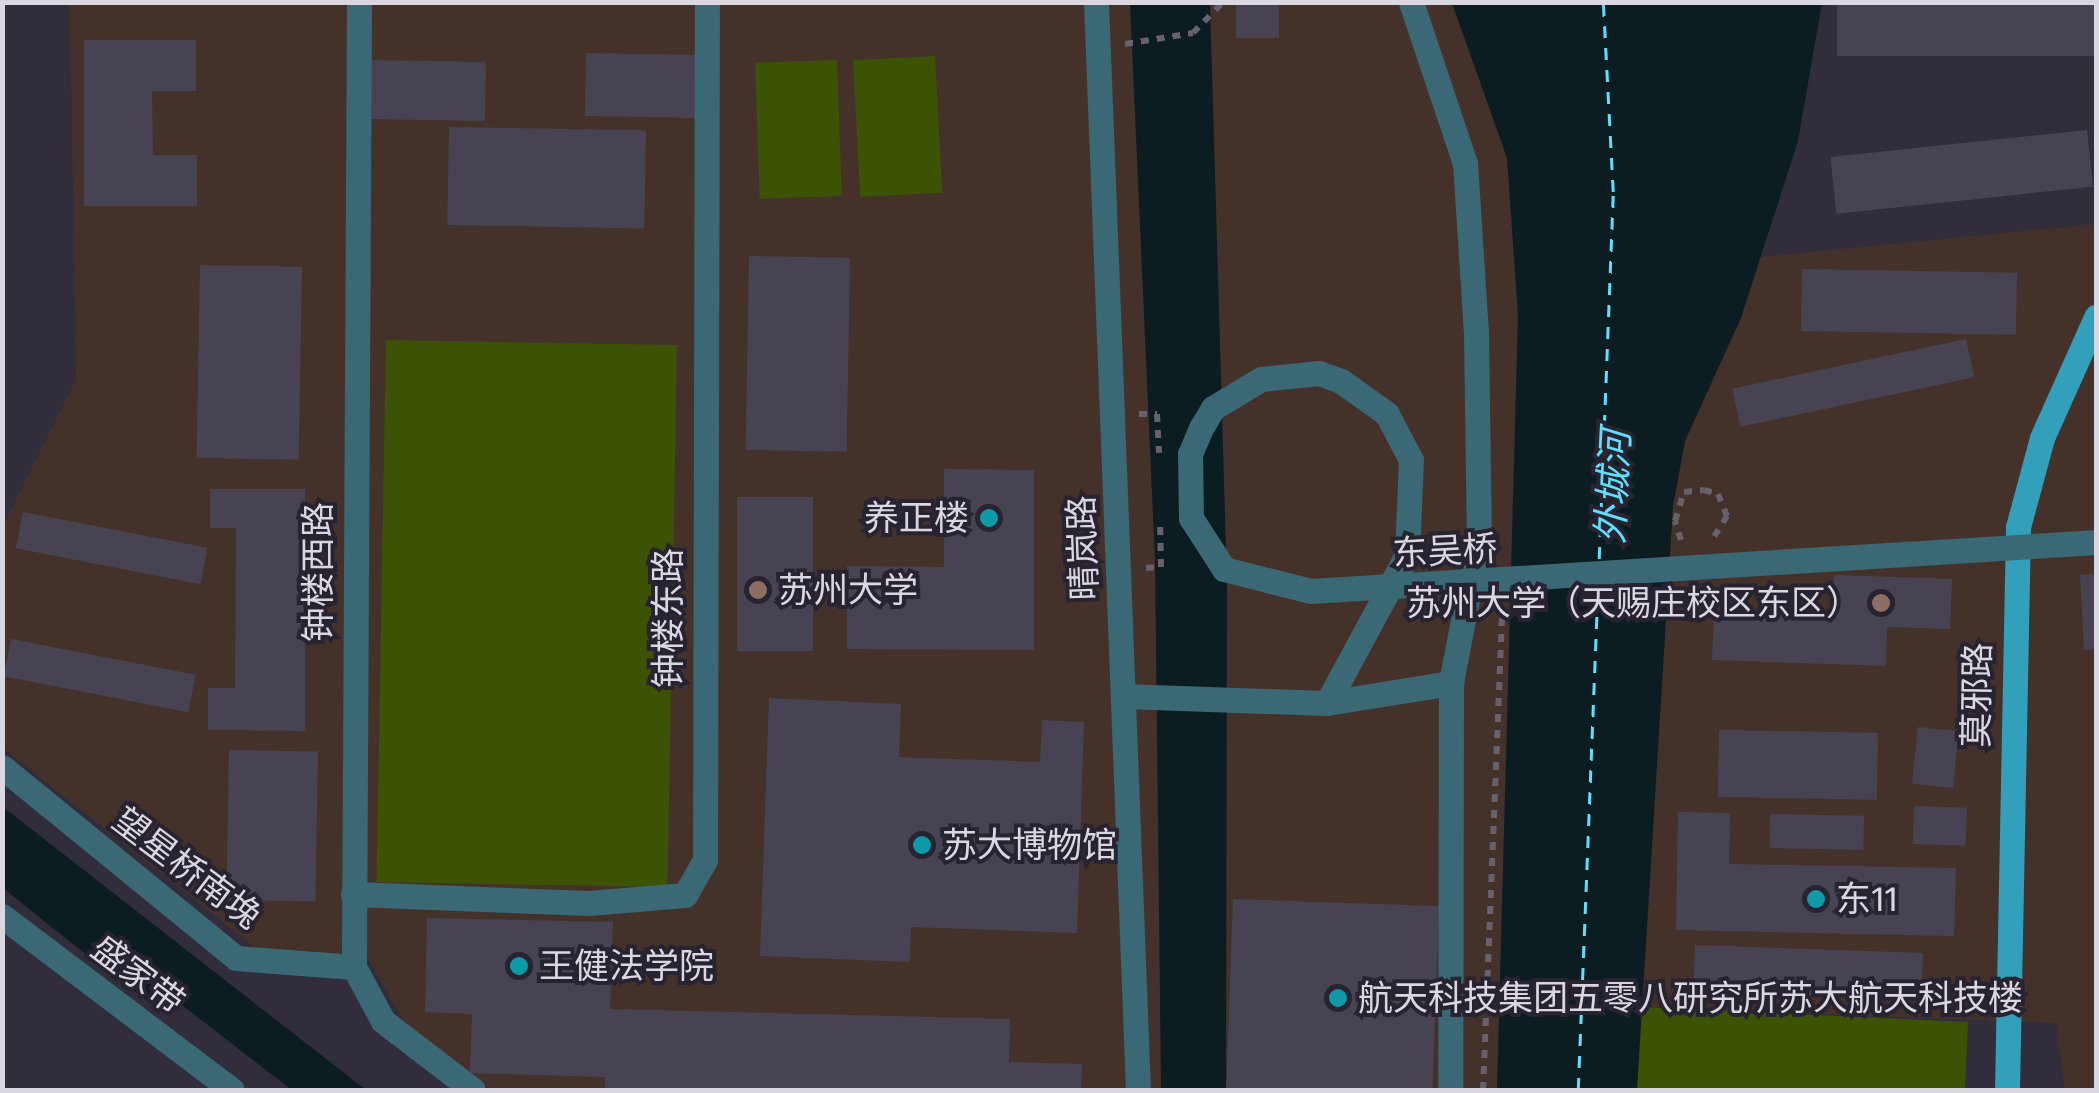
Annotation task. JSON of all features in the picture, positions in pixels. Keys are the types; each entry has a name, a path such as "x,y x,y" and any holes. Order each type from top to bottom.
{"main road":[{"name":"莫邪路","path":"2006,1090 2018,527 2042,438 2096,316"}],"street":[{"name":"钟楼西路","path":"359,2 354,967 383,1021 473,1090"},
{"name":"钟楼东路","path":"353,894 589,903 686,895 705,860 708,2"},
{"name":"晴岚路","path":"1096,2 1135,696 1138,1090"},
{"path":"1411,2 1465,162 1476,332 1480,537 1450,683 1450,1090"},
{"name":"东吴桥","path":"1327,702 1407,555 1411,460 1372,398 1319,374 1261,378 1213,408 1201,428 1190,454 1191,518 1224,570 1310,592 2096,542"},
{"path":"1135,696 1327,702 1450,683"},
{"name":"望星桥南堍","path":"2,767 236,958 354,967"},
{"name":"盛家带","path":"2,916 232,1090"}],"path":[{"path":"1121,45 1192,32 1221,5"},
{"path":"1684,492 1718,494 1726,516 1715,537 1686,548 1675,521 1684,492"},
{"path":"1483,1090 1502,615"}],"shaded area":[{"name":"苏州大学","path":"70,3 1452,3 1507,158 1518,315 1497,1090 491,1090 406,1025 369,960 257,949 3,748 2,527 76,379"},
{"name":"苏州大学（天赐庄校区东区）","path":"2096,224 2096,1090 2065,1090 2056,1023 1639,1007 1673,506 1685,441 1760,257"}],"green space":[{"path":"935,56 942,193 860,197 853,60"},
{"path":"837,60 842,196 760,199 755,63"},
{"path":"386,340 677,345 667,887 377,882"},
{"path":"1639,1007 1968,1022 1965,1090 1637,1090"}],"water":[{"path":"1130,3 1210,3 1227,583 1226,1090 1161,1090 1155,560"},
{"name":"外城河","path":"1452,3 1822,3 1798,141 1741,318 1685,441 1673,506 1637,1090 1497,1090 1518,315 1507,158"},
{"path":"2,807 366,1090 292,1090 161,989 150,1003 69,941 3,888"}],"building":[{"path":"1236,2 1279,2 1279,38 1236,38"},
{"path":"1837,2 2096,2 2096,56 1837,56"},
{"path":"84,40 196,40 196,91 152,91 153,155 197,155 197,206 84,206"},
{"path":"586,53 700,55 699,118 585,116"},
{"path":"371,60 486,62 485,121 370,119"},
{"path":"449,127 646,130 644,228 447,225"},
{"path":"2087,130 2093,187 1836,214 1830,157"},
{"path":"749,256 850,258 847,452 746,450"},
{"path":"200,265 302,267 299,460 197,458"},
{"path":"1802,269 2017,273 2016,335 1801,331"},
{"path":"1966,339 1974,377 1740,427 1732,389"},
{"name":"养正楼","path":"944,469 1034,470 1034,650 847,649 847,566 944,567"},
{"path":"210,489 305,489 305,731 208,730 208,688 235,688 236,528 210,528"},
{"path":"737,497 813,497 813,651 737,651"},
{"path":"23,512 208,548 200,584 16,548"},
{"path":"2096,574 2096,649 2084,650 2080,575"},
{"path":"1834,575 1952,579 1950,629 1887,627 1886,666 1712,660 1714,614 1832,618"},
{"path":"11,639 196,675 188,712 4,676"},
{"name":"苏大博物馆","path":"769,698 901,704 899,757 1040,762 1042,720 1084,722 1077,933 911,927 910,962 760,956"},
{"path":"1918,727 1959,731 1953,788 1912,784"},
{"path":"1719,730 1878,733 1877,800 1718,797"},
{"path":"229,750 318,752 315,902 226,900"},
{"path":"1914,806 1967,808 1966,846 1913,844"},
{"name":"东11","path":"1678,812 1730,813 1729,864 1956,868 1954,936 1676,930"},
{"path":"1770,814 1864,816 1863,850 1769,848"},
{"name":"航天科技集团五零八研究所苏大航天科技楼","path":"1233,899 1439,906 1432,1090 1226,1090"},
{"name":"王健法学院","path":"427,918 613,922 610,1009 1010,1019 1009,1062 1082,1064 1081,1090 605,1090 605,1077 470,1073 472,1014 425,1012"},
{"path":"1695,945 1923,953 1921,999 1693,991"}],"ferry route":[{"path":"1599,559 1613,192 1603,2"},
{"path":"1578,1090 1598,582"}],"place":[{"name":"养正楼","path":"989,518"},
{"name":"苏州大学","path":"758,590"},
{"name":"苏州大学（天赐庄校区东区）","path":"1881,603"},
{"name":"苏大博物馆","path":"922,845"},
{"name":"东11","path":"1816,899"},
{"name":"王健法学院","path":"519,966"},
{"name":"航天科技集团五零八研究所苏大航天科技楼","path":"1338,998"}]}
